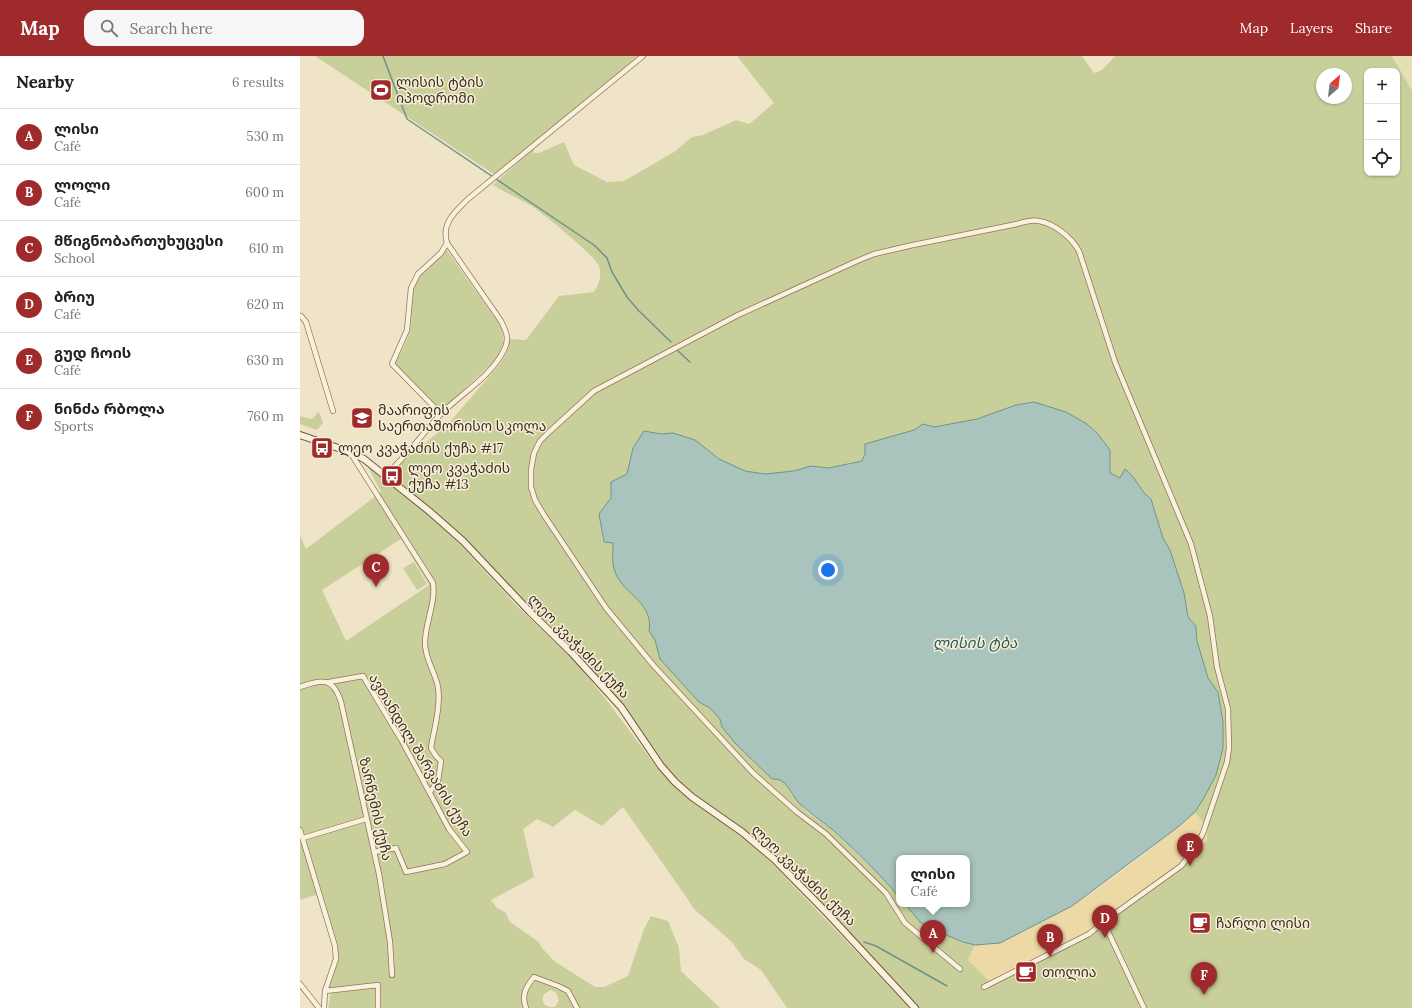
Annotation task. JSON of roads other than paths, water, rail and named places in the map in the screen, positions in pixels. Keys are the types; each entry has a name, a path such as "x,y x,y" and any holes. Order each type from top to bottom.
{"main road":[{"name":"ლეო კვაჭაძის ქუჩა","path":"300,435 350,452 364,459 462,541 530,612 571,652 621,707 661,766 675,782 692,797 742,832 774,859 836,922 915,1008"}],"street":[{"path":"384,476 405,456 441,414 496,363 507,342 507,332 501,321 447,243 445,235 446,225 452,214 497,176 507,165 643,56"},
{"path":"960,969 905,923 886,893 826,834 797,812 753,773 654,666 602,603 538,506 531,488 532,462 534,453 540,441 594,391 738,315 818,277 874,254 1030,221 1039,221 1047,224 1070,238 1079,251 1115,362 1191,544 1210,616 1218,667 1228,709 1230,728 1227,762 1203,833 1186,861 1172,874 1083,938 984,987"},
{"path":"441,414 392,364 407,330 411,288 418,274 441,253 447,243"},
{"path":"301,316 306,322 333,412"},
{"path":"350,452 433,583 425,643 427,659 438,687 438,698 431,748 441,761 438,781 430,792"},
{"name":"ავთანდილ შარვაძის ქუჩა","path":"329,682 363,676 430,792 449,829 467,852 445,864 406,872 396,848 374,852"},
{"path":"300,687 322,681 329,682"},
{"name":"ზარწემის ქუჩა","path":"329,682 338,692 341,702 385,903 392,975"},
{"path":"303,838 366,819"},
{"path":"300,830 315,884 335,946 336,959 325,991 324,1008"},
{"path":"1104,923 1144,1008"},
{"path":"526,1008 523,1002 525,989 534,977 558,986 568,992 577,1008"},
{"path":"300,984 319,1008"},
{"path":"325,991 378,985 378,1008"}],"water":[{"name":"ლისის ტბა","path":"1034,402 1066,412 1087,424 1098,434 1110,450 1110,473 1120,478 1125,469 1133,477 1144,493 1151,499 1163,538 1170,550 1184,593 1188,617 1196,626 1197,641 1208,678 1218,692 1223,722 1223,748 1216,775 1205,796 1195,812 1178,827 1072,906 1000,943 975,945 963,942 929,928 920,922 908,907 970,907 970,855 896,855 896,894 876,871 834,831 798,802 785,783 777,779 772,779 735,743 722,727 720,719 710,708 699,702 660,659 655,640 649,631 647,613 643,606 620,581 614,570 613,543 604,542 599,514 611,498 611,482 627,474 633,448 644,431 661,434 673,433 695,440 719,459 745,471 765,474 794,471 811,466 829,468 862,461 865,454 865,444 914,430 923,424 934,427 977,419 1016,405"}],"waterway":[{"path":"383,56 407,119 594,245 607,258 612,272 627,297 638,310 671,342"},
{"path":"678,351 690,362"},
{"path":"864,942 876,946 947,986"}],"place":[{"name":"ლისის ტბის იპოდრომი","path":"381,90"},
{"name":"მაარიფის საერთაშორისო სკოლა","path":"362,418"},
{"name":"ლეო კვაჭაძის ქუჩა #17","path":"322,448"},
{"name":"ლეო კვაჭაძის ქუჩა #13","path":"392,476"},
{"name":"მწიგნობართუხუცესი","path":"376,587"},
{"name":"გუდ ჩოის","path":"1190,866"},
{"name":"ჩარლი ლისი","path":"1200,923"},
{"name":"ბრიუ","path":"1105,938"},
{"name":"ლისი","path":"933,953"},
{"name":"ლოლი","path":"1050,957"},
{"name":"თოლია","path":"1026,972"},
{"name":"ნინძა რბოლა","path":"1204,995"}]}
